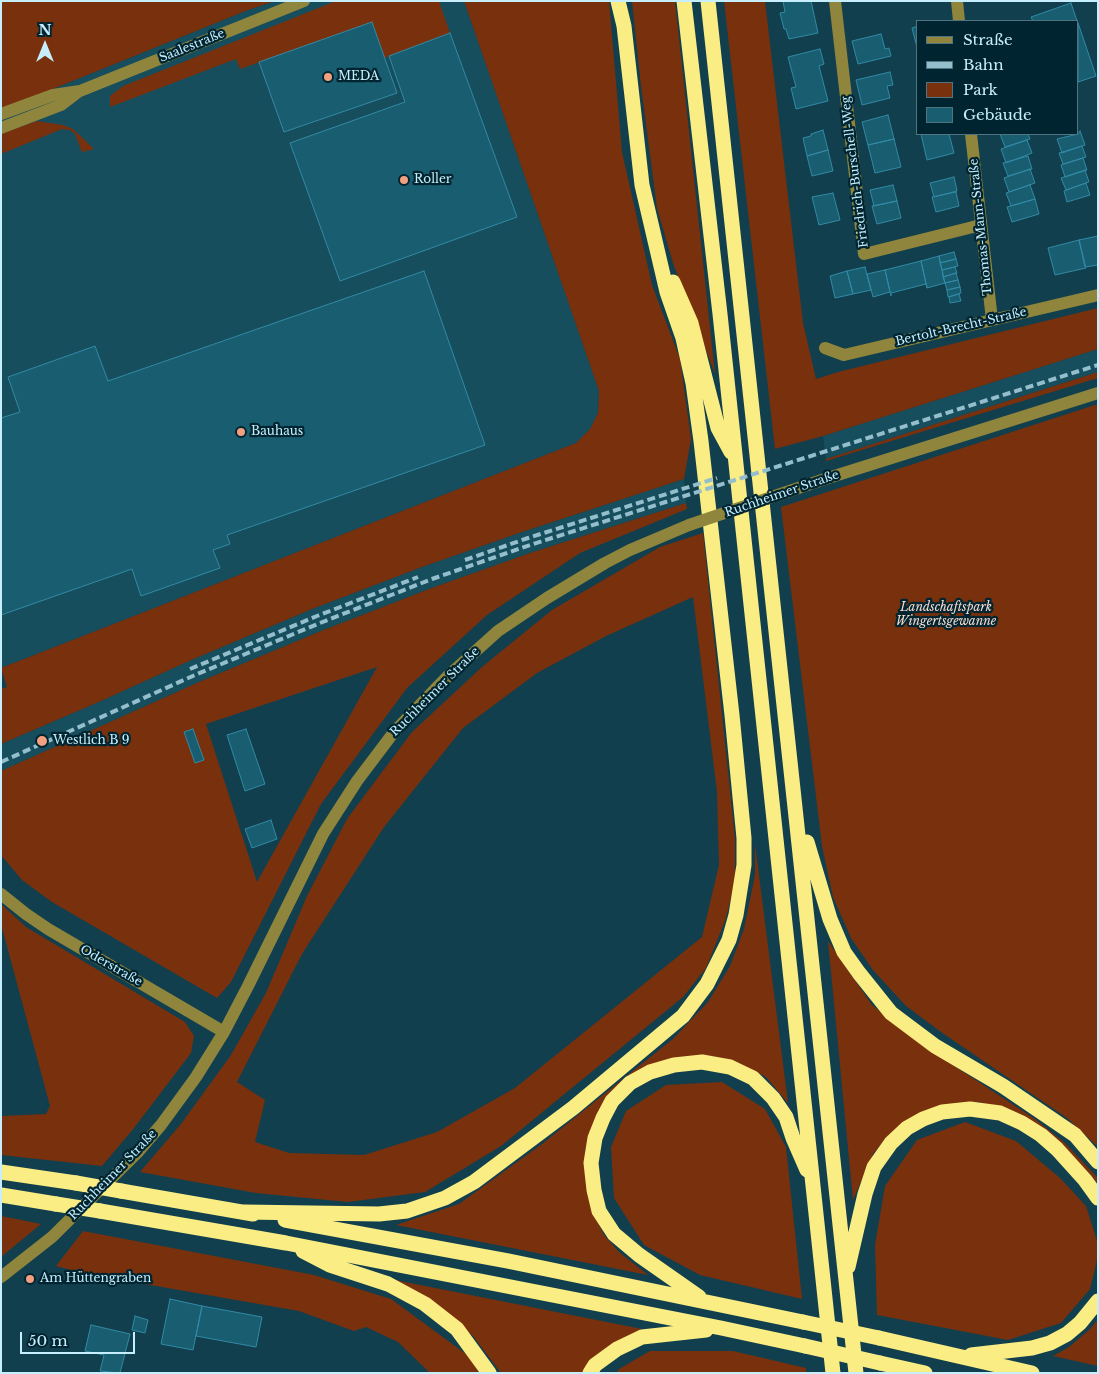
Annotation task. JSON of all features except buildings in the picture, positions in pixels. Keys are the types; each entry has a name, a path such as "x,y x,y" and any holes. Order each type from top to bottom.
{"highway":[{"path":"244,1212 379,1214 407,1211 445,1198 474,1182 573,1108 683,1016 707,984 729,940 741,897 744,838 714,552 693,383 683,338 668,292 650,223 642,185 624,26 618,1"},
{"path":"624,26 626,1"},
{"path":"684,1 833,1373"},
{"path":"708,1 856,1373"},
{"path":"661,262 673,282 691,323 718,428 735,459"},
{"path":"795,800 830,920 844,952 859,974 891,1013 935,1046 1004,1086 1076,1135 1098,1162"},
{"path":"705,1301 665,1275 614,1234 599,1211 591,1163 595,1138 612,1101 630,1083 650,1072 674,1065 702,1062 730,1067 753,1078 773,1098 786,1117 813,1183"},
{"path":"846,1276 865,1194 874,1167 891,1142 907,1128 923,1118 942,1112 970,1109 1000,1113 1022,1123 1041,1135 1057,1149 1085,1180 1098,1198"},
{"path":"1,1172 244,1212 508,1261 879,1338 1032,1373"},
{"path":"1,1195 286,1243 721,1328 925,1373"},
{"path":"286,1243 330,1265 388,1284 425,1304 457,1329 489,1373"},
{"path":"960,1356 1032,1348 1050,1343 1067,1334 1080,1323 1098,1301"},
{"path":"590,1373 595,1365 617,1349 642,1337 721,1328"}],"street":[{"name":"Saalestraße","path":"1,114 53,95 80,90 304,1"},
{"name":"Friedrich-Burschell-Weg","path":"836,1 864,254 981,225"},
{"path":"957,1 959,20"},
{"name":"Saalestraße","path":"1,128 61,105 80,90"},
{"name":"Thomas-Mann-Straße","path":"971,135 992,320"},
{"name":"Bertolt-Brecht-Straße","path":"825,348 844,355 1098,295"},
{"name":"Ruchheimer Straße","path":"1,1277 52,1237 137,1152 161,1125 196,1077 224,1032 260,963 316,847 357,781 394,732 448,676 498,631 547,598 605,563 630,550 689,525 828,478 1098,393"},
{"name":"Oderstraße","path":"1,894 48,929 224,1032"}],"shaded area":[{"path":"275,1 464,1 599,391 598,413 590,429 576,443 1,668 1,110 248,10"},
{"path":"1098,349 1098,372 826,459 823,436"},
{"path":"684,479 686,503 530,553 429,589 321,631 199,682 1,771 1,744 189,661 312,609 422,567"}],"green space":[{"path":"1,1 275,1 248,10 1,110"},
{"path":"336,1 439,1 450,33 385,58 372,23 240,69 236,59 110,107 110,96 123,86"},
{"path":"464,1 609,1 622,152 652,285 680,359 691,439 684,479 522,532 422,567 312,609 1,744 1,689 7,687 1,668 576,443 590,429 598,413 599,391"},
{"path":"632,1 675,1 715,374 673,263 657,208"},
{"path":"724,1 765,1 803,323 816,379 1098,308 1098,349 823,436 775,449"},
{"path":"37,121 63,125 73,129 94,149 82,152 75,134 70,130 62,129 1,154 1,134"},
{"path":"1098,372 1098,378 826,461 826,459"},
{"name":"Landschaftspark Wingertsgewanne","path":"1098,404 1098,1147 1067,1118 906,1006 873,970 851,938 833,897 822,846 781,507"},
{"path":"686,503 687,509 580,553 487,615 407,688 321,804 231,982 217,998 52,902 22,880 1,855 1,771 199,682 321,631 429,589 530,553","holes":["377,667 257,882 206,724"]},
{"path":"703,533 735,839 735,883 725,921 706,968 683,997 501,1146 425,1192 348,1202 256,1193 140,1172 181,1124 231,1055 266,993 307,896 347,819 412,732 482,667 552,610 660,547","holes":["693,597 717,792 719,865 702,937 515,1088 437,1132 364,1155 289,1153 255,1142 265,1100 237,1082 302,954 384,827 463,728 537,673 606,636"]},
{"path":"755,844 788,1103 766,1077 741,1064 712,1056 685,1056 654,1064 594,1125 585,1151 586,1183 593,1213 604,1235 619,1252 648,1275 396,1225 459,1204 542,1144 674,1038 708,1002 730,966 744,929 755,875"},
{"path":"1,904 26,927 185,1022 194,1036 191,1053 134,1128 102,1166 1,1155 1,1116 46,1114 50,1106 1,924"},
{"path":"828,941 872,1005 924,1046 1035,1119 1065,1143 1098,1178 1098,1185 1090,1174 1038,1127 1011,1110 978,1102 940,1106 888,1136 873,1154 853,1200"},
{"path":"722,1082 765,1109 786,1147 802,1299 700,1275 644,1245 614,1198 611,1147 626,1111 666,1085"},
{"path":"965,1122 1016,1141 1060,1178 1086,1206 1098,1244 1098,1256 1090,1289 1061,1323 1008,1340 877,1315 875,1245 885,1186 917,1140"},
{"path":"1,1216 41,1224 1,1257 1,1246 3,1245 1,1244"},
{"path":"83,1231 314,1275 391,1299 470,1357 479,1373 430,1373 398,1342 366,1327 354,1331 299,1311 82,1273 56,1266"},
{"path":"395,1280 642,1329 609,1347 583,1373 501,1373 473,1336 442,1308"},
{"path":"1098,1319 1098,1366 1053,1356 1069,1347 1090,1329"},
{"path":"650,1351 733,1351 806,1368 806,1373 616,1373 619,1369"}],"railway":[{"path":"1,762 195,675 432,579 530,545 1098,365"},
{"path":"465,560 717,478"},
{"path":"190,669 317,616 418,577"}],"place":[{"name":"MEDA","path":"328,77"},
{"name":"Roller","path":"404,180"},
{"name":"Bauhaus","path":"241,432"},
{"name":"Westlich B 9","path":"42,741"},
{"name":"Am Hüttengraben","path":"30,1279"}]}
